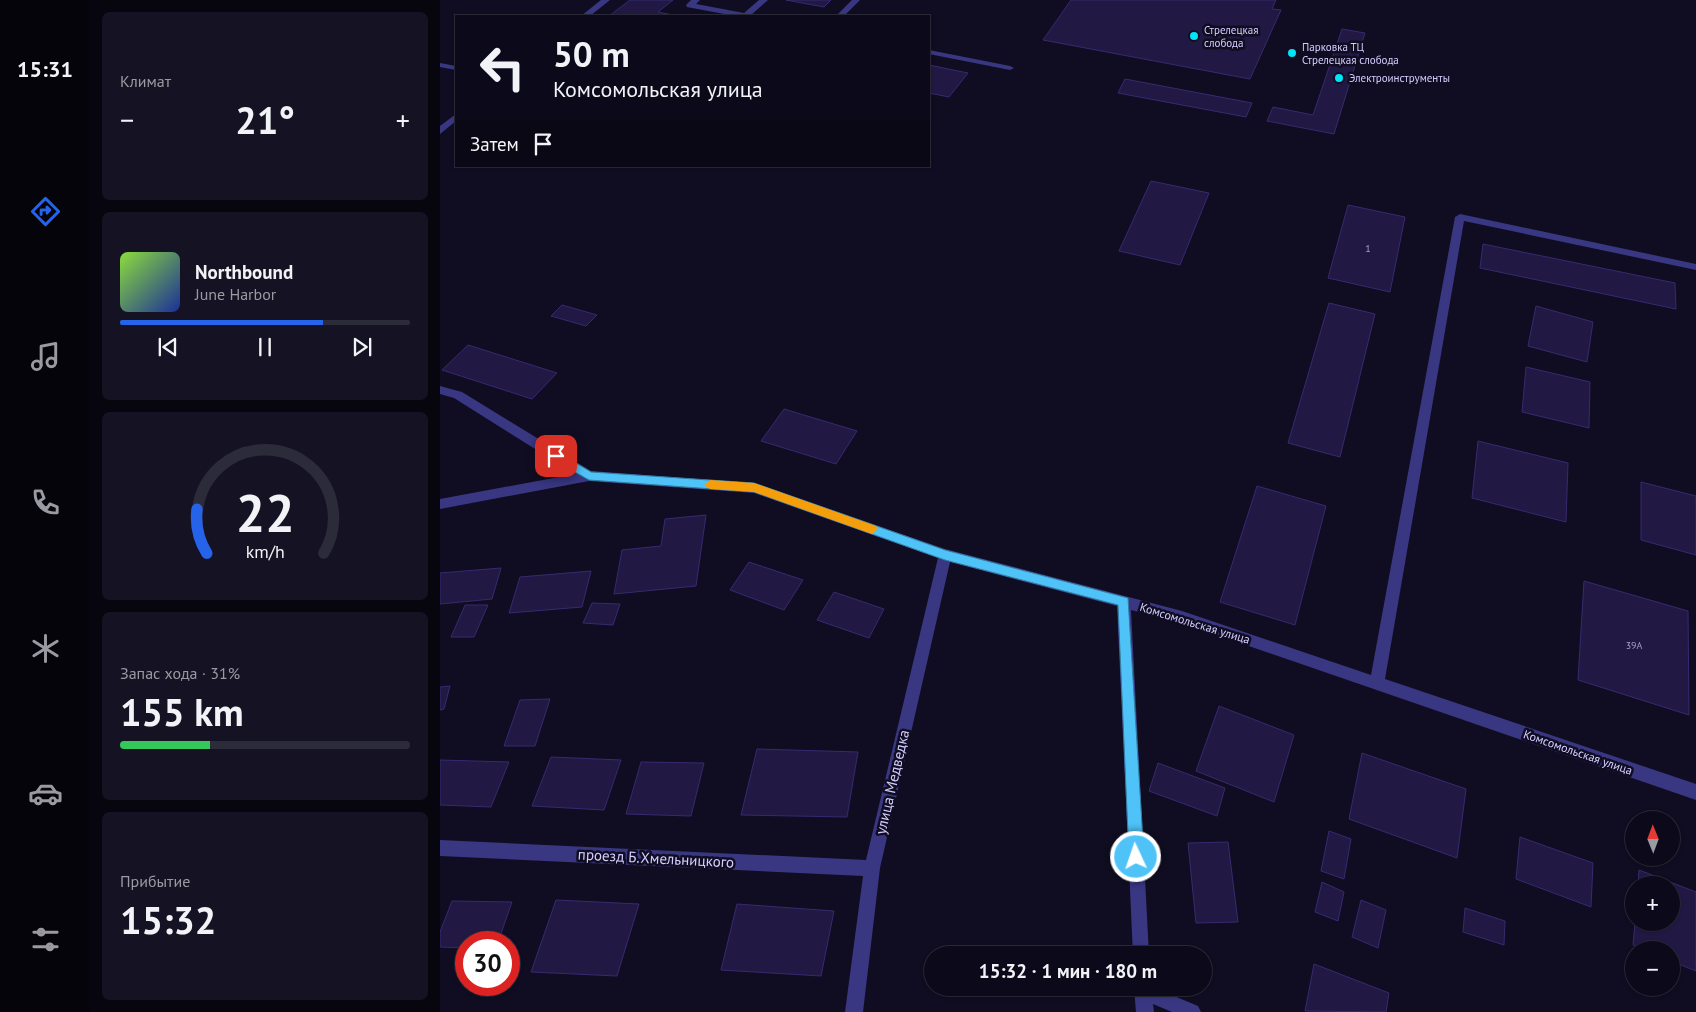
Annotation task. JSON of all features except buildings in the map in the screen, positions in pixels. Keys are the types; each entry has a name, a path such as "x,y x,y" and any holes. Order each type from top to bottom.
{"street":[{"path":"586,15 606,0"},
{"path":"696,0 690,5 741,15"},
{"path":"747,15 764,0"},
{"path":"841,15 856,0"},
{"path":"930,52 1010,68"},
{"path":"440,65 455,68"},
{"path":"440,131 455,118"},
{"path":"1377,683 1460,217 1696,267"},
{"name":"Комсомольская улица","path":"440,390 458,395 589,476 754,488 945,555 1182,617 1696,792"},
{"path":"440,504 589,476"},
{"name":"улица Медведка","path":"854,1012 872,868 945,555"},
{"path":"1124,602 1141,946"},
{"name":"проезд Б.Хмельницкого","path":"440,848 872,868"},
{"path":"1144,996 1145,1012"},
{"path":"1158,996 1192,1012"}],"slow traffic":[{"path":"710,485 754,488 872,529"}],"place":[{"name":"Стрелецкая слобода","path":"1194,36"},
{"name":"Парковка ТЦ Стрелецкая слобода","path":"1292,53"},
{"name":"Электроинструменты","path":"1339,78"}],"route":[{"path":"556,456 589,476 754,488 945,555 1124,602 1136,857"}]}
